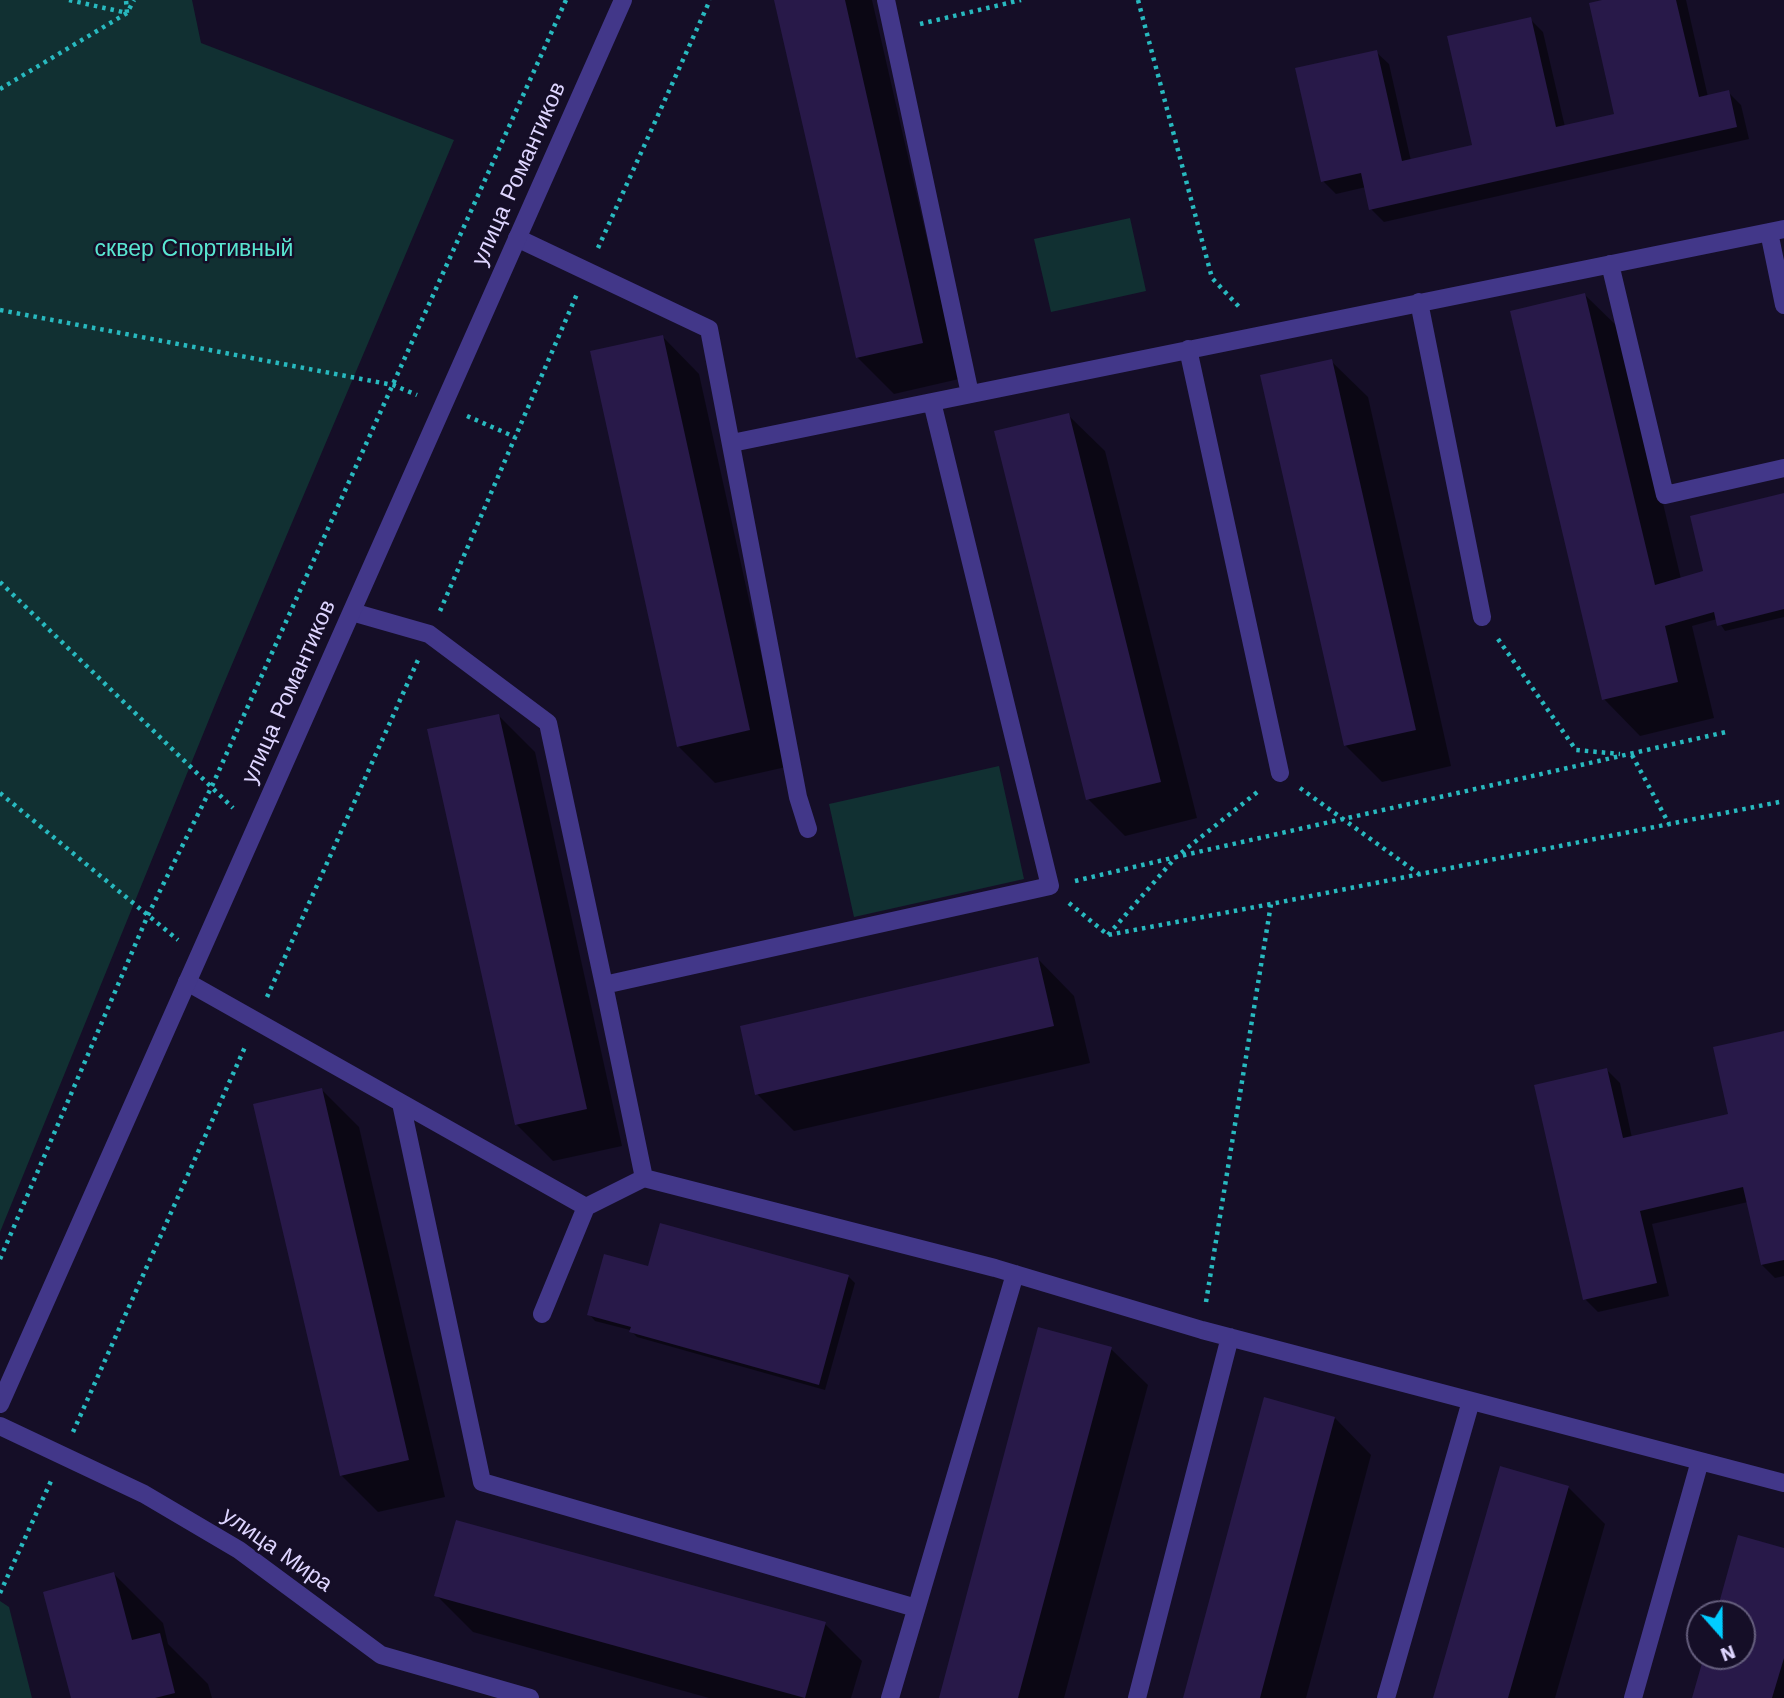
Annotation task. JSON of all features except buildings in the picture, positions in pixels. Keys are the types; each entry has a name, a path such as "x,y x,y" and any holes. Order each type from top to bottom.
{"street":[{"name":"улица Романтиков","path":"0,1404 622,0"},
{"path":"886,0 970,394"},
{"path":"732,443 1776,230 1784,305"},
{"path":"517,238 709,329 797,797 808,829"},
{"path":"1610,264 1665,495 1784,468"},
{"path":"1419,302 1482,617"},
{"path":"1188,349 1280,773"},
{"path":"604,985 1050,887 932,402"},
{"path":"352,612 429,634 548,723 644,1178"},
{"path":"187,982 586,1207"},
{"path":"401,1103 482,1482 916,1608"},
{"path":"542,1314 586,1207 644,1178 1015,1274 1202,1330 1784,1483"},
{"path":"890,1698 1015,1274"},
{"path":"1136,1698 1230,1337"},
{"path":"1385,1698 1471,1401"},
{"name":"улица Мира","path":"0,1426 144,1494 239,1550 381,1655 530,1698"},
{"path":"1633,1698 1700,1461"}],"path":[{"path":"69,0 127,13"},
{"path":"126,0 127,13"},
{"path":"0,89 127,13 134,0"},
{"path":"0,1259 148,915 212,786 566,0"},
{"path":"0,1593 257,1022 587,271 710,0"},
{"path":"894,30 1021,0"},
{"path":"1138,0 1212,278 1265,334"},
{"path":"0,310 393,385 515,437"},
{"path":"0,582 212,786 254,830"},
{"path":"1482,617 1576,750 1635,755 1669,824"},
{"path":"1050,887 1726,732"},
{"path":"1108,935 1176,858 1280,773 1419,874"},
{"path":"0,793 197,957"},
{"path":"1108,935 1784,801"},
{"path":"1050,887 1108,935"},
{"path":"1202,1330 1271,904"}],"green space":[{"name":"сквер Спортивный","path":"0,0 192,0 201,43 454,140 219,695 0,1232"},
{"path":"1130,218 1146,291 1051,312 1034,239"},
{"path":"999,766 1024,879 854,917 829,804"},
{"path":"0,1601 9,1607 32,1698 0,1698"}]}
